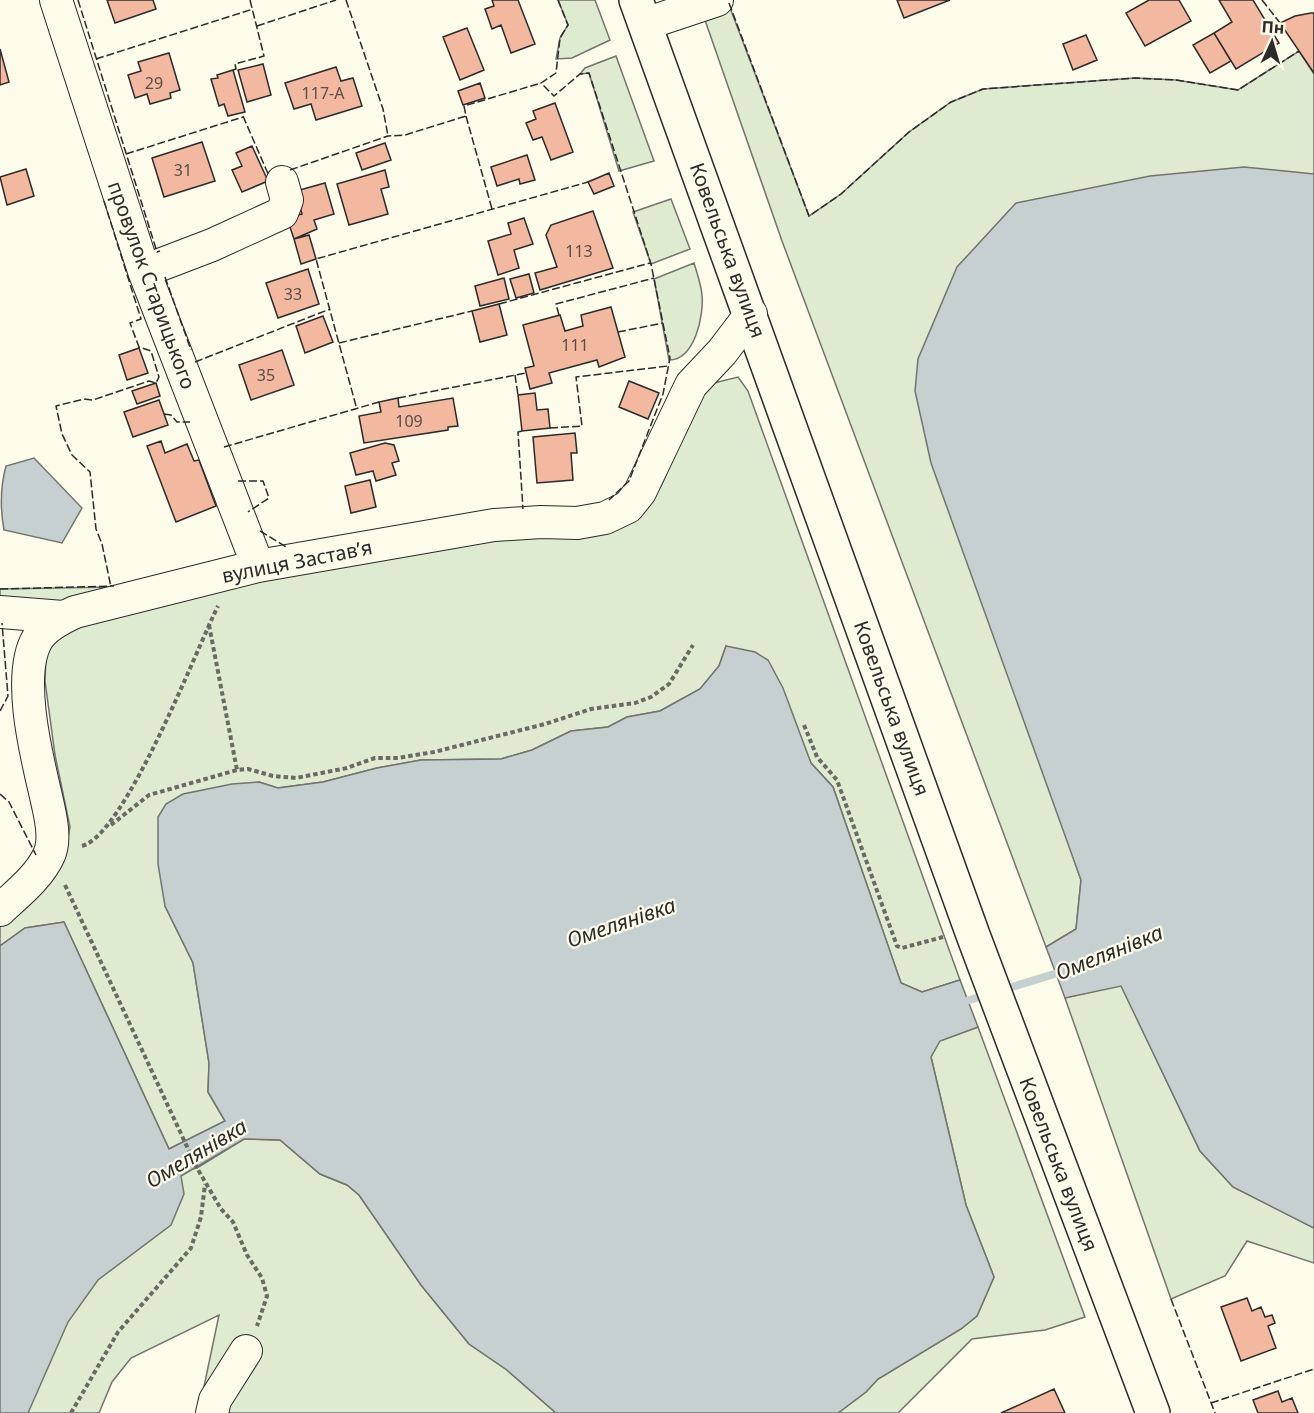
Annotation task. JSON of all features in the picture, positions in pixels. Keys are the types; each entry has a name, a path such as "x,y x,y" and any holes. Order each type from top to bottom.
{"main road":[{"name":"Ковельська вулиця","path":"641,12 751,314 962,935 1016,1049 1153,1413"}],"street":[{"name":"провулок Старицького","path":"56,0 144,271 246,570"},
{"path":"641,12 717,0"},
{"path":"144,271 212,245 282,213 287,200 282,182"},
{"name":"вулиця Заставʼя","path":"50,854 52,830 30,705 29,668 38,638 63,617 75,612 246,570 494,525 541,522 577,523 605,518 628,507 640,492 691,385 722,352 751,314"},
{"path":"0,612 63,617"},
{"path":"0,910 25,887 50,854"},
{"path":"212,1413 214,1400 246,1351"}],"path":[{"path":"108,827 168,717 209,624 246,570"},
{"path":"209,624 237,770"},
{"path":"246,1351 267,1296 262,1278 247,1255 233,1222 196,1168 50,854 92,844 108,827 149,795 237,770 248,769 273,776 296,778 347,768 375,758 398,758 434,752 545,724 591,709 635,703 651,697 669,684 693,645"},
{"path":"804,725 817,757 837,780 897,946 902,948 962,935"},
{"path":"71,1413 118,1332 192,1248 201,1217 205,1184"}],"green space":[{"path":"558,0 595,0 610,40 572,58 556,59 560,38 568,25"},
{"path":"698,0 727,0 809,216 841,194 909,132 951,102 983,89 1135,78 1176,80 1238,90 1299,51 1314,74 1314,238 1048,784 1081,880 1076,929 1046,947 782,241"},
{"path":"616,56 654,161 619,171 589,73 580,74 585,68"},
{"path":"671,199 690,249 651,264 633,212"},
{"path":"694,263 702,295 699,324 696,335 685,353 669,360 654,279"},
{"path":"738,377 748,391 960,980 922,992 901,983 833,787 811,763 796,728 726,646 719,666 700,689 660,711 627,717 608,727 571,731 532,750 501,759 421,760 377,768 323,782 277,788 259,782 165,906 193,963 209,1063 208,1092 225,1121 169,1149 64,922 25,928 0,946 0,924 66,849 70,827 55,755 45,681 46,655 59,633 213,587 650,504 662,484 702,393 710,384"},
{"path":"111,587 110,598 0,604 0,589"},
{"path":"1121,985 1200,1151 1233,1187 1314,1228 1314,1263 1247,1241 1225,1276 1171,1299 1065,998"},
{"path":"978,1027 1085,1317 1045,1330 972,1339 898,1413 838,1413 866,1392 878,1379 961,1329 977,1316 994,1277 966,1205 931,1057 939,1041"},
{"path":"244,1139 280,1140 320,1174 347,1185 359,1195 421,1285 469,1344 507,1370 556,1413 221,1413 202,1396 219,1315 131,1358 112,1382 99,1413 15,1413 34,1355 174,1172 197,1168"}],"water":[{"path":"1244,167 1314,174 1314,1228 1233,1187 1200,1151 1121,986 1065,998 1046,947 1076,929 1081,880 931,463 915,391 918,359 957,267 1016,203 1150,176"},
{"path":"34,458 82,508 62,543 4,530 1,498 6,466"},
{"path":"726,646 755,652 768,660 783,688 811,763 833,787 901,983 922,992 960,980 978,1027 940,1041 931,1057 966,1205 994,1277 977,1316 961,1329 878,1379 866,1392 838,1413 556,1413 507,1370 469,1344 421,1285 359,1195 347,1185 320,1174 280,1140 244,1139 181,1176 184,1194 171,1225 98,1280 68,1322 28,1413 0,1413 0,946 25,928 64,922 169,1149 225,1121 208,1092 209,1063 193,963 165,906 158,864 158,817 166,804 183,794 232,784 259,782 278,788 323,782 377,768 421,760 501,759 532,750 571,731 608,727 627,717 660,711 700,689 719,666"}],"building":[{"path":"107,0 153,0 156,9 115,23"},
{"path":"492,0 518,0 535,44 511,53 501,25 492,29 485,9 494,6"},
{"path":"897,0 950,0 904,18"},
{"path":"1149,0 1179,0 1191,21 1145,46 1126,13"},
{"path":"1219,0 1253,0 1279,43 1236,69 1214,33 1232,22"},
{"path":"1314,13 1314,73 1280,23 1295,16"},
{"path":"467,28 484,70 460,80 443,37"},
{"path":"1214,33 1231,61 1210,73 1193,45"},
{"path":"1086,35 1097,60 1073,70 1063,44"},
{"path":"0,49 9,82 0,85"},
{"path":"169,53 180,90 170,93 171,98 150,104 147,94 135,98 128,75 141,71 138,62"},
{"path":"263,64 271,95 247,102 238,70"},
{"path":"336,67 341,81 353,78 362,106 316,120 311,104 294,109 285,83"},
{"path":"233,70 245,112 228,116 224,104 219,106 211,79"},
{"path":"480,83 485,98 463,105 458,91"},
{"path":"555,103 573,152 551,160 542,137 533,140 526,123 536,119 533,111"},
{"path":"202,142 215,181 164,197 152,158"},
{"path":"385,143 391,160 362,170 356,153"},
{"path":"252,146 268,181 242,192 232,170 242,166 236,153"},
{"path":"527,155 535,180 520,184 519,179 497,186 491,167"},
{"path":"26,169 34,196 7,205 0,177"},
{"path":"385,170 389,187 381,189 388,214 349,225 337,184"},
{"path":"609,173 614,186 594,194 588,182"},
{"path":"325,183 334,214 314,220 317,229 294,239 287,218 302,214 296,191"},
{"path":"593,211 613,268 540,290 535,273 557,267 546,235 551,225"},
{"path":"524,218 533,244 514,250 519,268 498,275 488,241 511,234 508,223"},
{"path":"309,235 316,259 301,264 294,239"},
{"path":"308,269 319,304 278,318 266,283"},
{"path":"529,274 534,293 516,298 510,279"},
{"path":"504,278 509,299 480,306 475,286"},
{"path":"499,304 507,335 480,342 472,311"},
{"path":"611,307 625,357 599,367 597,360 549,373 552,383 530,389 525,368 534,366 523,325 560,315 565,331 583,326 581,315"},
{"path":"323,316 333,342 305,353 296,326"},
{"path":"139,348 148,373 127,380 119,355"},
{"path":"282,350 294,385 251,400 239,365"},
{"path":"629,381 659,393 648,419 619,407"},
{"path":"156,383 160,396 137,404 132,391"},
{"path":"535,393 537,410 548,409 550,428 522,431 518,395"},
{"path":"398,398 399,407 453,398 458,426 448,427 448,430 364,443 359,416 381,412 379,402"},
{"path":"159,400 168,425 133,437 124,412"},
{"path":"575,433 577,453 571,453 573,480 537,483 533,437"},
{"path":"161,441 165,453 187,444 194,461 199,460 216,506 176,522 147,446"},
{"path":"385,443 394,445 399,461 392,463 396,475 376,481 373,471 356,475 350,453"},
{"path":"370,480 376,507 351,513 345,486"},
{"path":"1247,1298 1252,1311 1261,1307 1265,1317 1272,1315 1275,1323 1268,1326 1276,1348 1241,1361 1221,1307"},
{"path":"1054,1389 1065,1413 1001,1413"},
{"path":"1278,1391 1282,1402 1292,1398 1298,1413 1258,1413 1253,1400"}],"waterway":[{"name":"Омелянівка","path":"1002,990 1064,971"},
{"name":"Омелянівка","path":"959,1003 990,994"}],"fence":[{"path":"78,0 157,252 160,251"},
{"path":"233,70 236,69 235,64 264,56 250,0"},
{"path":"257,26 336,0"},
{"path":"346,0 383,109 388,136"},
{"path":"558,0 568,25 560,38 556,73 541,83 554,96 580,74 589,73 651,264 670,358 663,394 629,481 609,500"},
{"path":"1262,0 1280,23"},
{"path":"729,3 809,216 841,194 909,132 951,102 983,89 1135,78 1176,80 1238,90 1299,51"},
{"path":"96,59 253,9"},
{"path":"290,170 388,136 405,135 466,116 464,106 541,83"},
{"path":"243,116 269,176"},
{"path":"466,116 492,209"},
{"path":"126,154 243,117"},
{"path":"356,406 316,259 588,182"},
{"path":"104,201 141,319 130,323 139,347 151,351 159,377 156,383 149,381 93,400 84,399 56,406 62,434 72,455 90,472 96,529 102,544 111,587"},
{"path":"499,304 650,263"},
{"path":"165,277 191,350"},
{"path":"559,315 556,304 654,278"},
{"path":"195,362 330,309"},
{"path":"339,343 472,311"},
{"path":"618,332 663,323"},
{"path":"550,428 582,426 576,377 668,366"},
{"path":"398,398 526,373"},
{"path":"515,375 518,395"},
{"path":"224,447 379,402"},
{"path":"164,414 171,415 177,422 190,422"},
{"path":"522,431 518,432 523,509"},
{"path":"238,481 263,481 269,498 248,512"},
{"path":"260,531 288,548"},
{"path":"0,589 114,586"},
{"path":"0,711 8,696 2,623"},
{"path":"0,794 9,802 36,855"},
{"path":"1171,1299 1215,1413"},
{"path":"1211,1403 1314,1369"}]}
